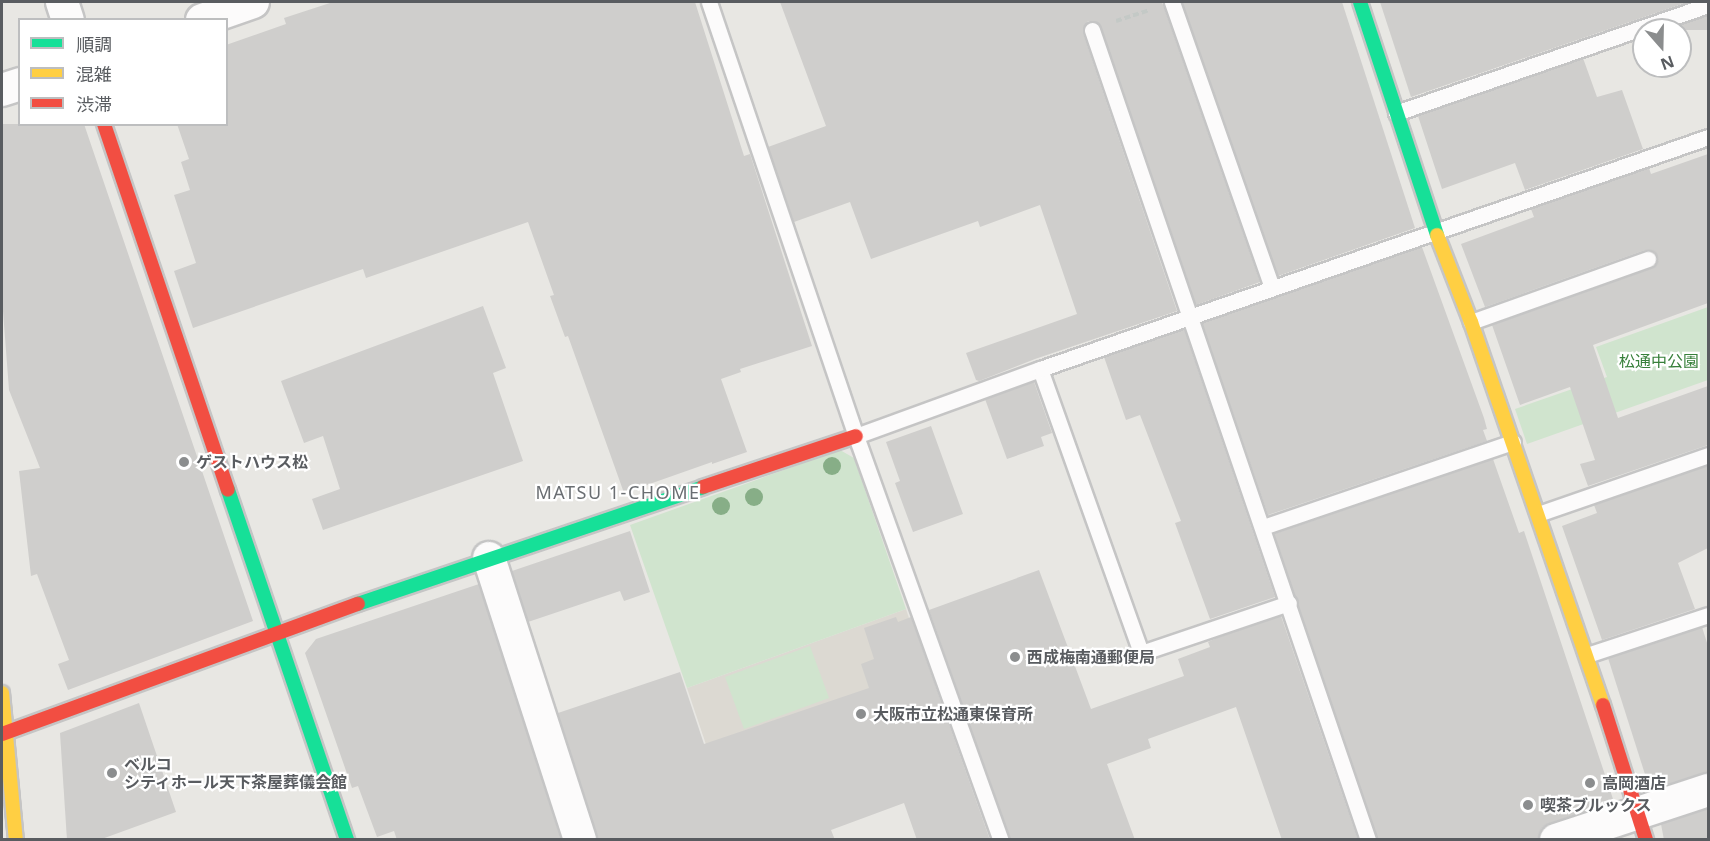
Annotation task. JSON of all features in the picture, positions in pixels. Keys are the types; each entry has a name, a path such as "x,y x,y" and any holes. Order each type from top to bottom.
{"main road":[{"path":"1362,2 1436,231 1471,322 1587,655 1641,826"},
{"path":"105,126 347,840"},
{"path":"4,733 277,632 489,558 856,436"},
{"path":"2,693 4,733 16,840"}],"street":[{"path":"62,2 67,18"},
{"path":"208,18 253,2"},
{"path":"2,90 18,85"},
{"path":"489,558 580,840"},
{"path":"1556,840 1641,826 1708,790"}],"lane":[{"path":"709,2 856,436 1001,840"},
{"path":"1172,2 1272,288"},
{"path":"1396,113 1708,5"},
{"path":"1092,30 1368,840"},
{"path":"856,436 1040,369 1708,138"},
{"path":"1471,322 1648,260"},
{"path":"1040,369 1141,653 1289,603"},
{"path":"1263,527 1513,442"},
{"path":"1538,514 1708,455"},
{"path":"1587,655 1708,615"}],"path":[{"path":"1092,30 1172,2"}],"shaded area":[{"path":"906,609 944,724 725,801 687,688"}],"green space":[{"name":"松通中公園","path":"1708,307 1708,380 1527,444 1515,409 1607,377 1596,347"},
{"path":"840,450 854,458 906,609 687,688 630,525"},
{"path":"810,646 829,698 744,729 725,677"}],"building":[{"path":"333,2 695,2 744,156 750,154 812,346 740,369 741,372 721,379 747,452 624,493 568,336 565,337 550,296 554,295 528,222 366,278 363,269 193,328 174,271 196,263 174,195 190,190 181,162 189,159 178,126 228,126 228,44 286,24 284,18"},
{"path":"780,2 1162,2 1260,282 1196,305 1101,27 1094,21 1088,21 1083,28 1083,33 1177,311 1035,359 979,381 976,380 966,353 1077,314 1040,205 980,227 978,221 871,259 850,202 794,222 768,147 826,126"},
{"path":"1182,2 1342,2 1415,228 1278,276"},
{"path":"1380,2 1688,2 1641,18 1632,18 1632,21 1411,97"},
{"path":"1708,15 1708,30 1692,30 1692,21"},
{"path":"1583,58 1597,97 1622,90 1643,149 1525,190 1515,163 1442,189 1418,116"},
{"path":"2,124 85,126 253,621 68,690 58,664 69,660 37,574 31,576 19,471 40,468 9,390 2,298"},
{"path":"1708,154 1708,303 1593,345 1618,418 1708,386 1708,445 1588,486 1580,464 1595,460 1570,387 1520,405 1492,325 1651,268 1657,261 1657,255 1650,250 1645,250 1485,307 1461,244 1534,217 1531,209 1649,168 1651,174"},
{"path":"1422,247 1484,418 1487,429 1483,430 1487,441 1268,515 1202,323"},
{"path":"483,306 506,368 493,373 523,461 323,530 312,499 340,489 323,436 304,443 281,381"},
{"path":"1184,329 1275,597 1210,619 1175,523 1181,521 1140,415 1126,420 1104,357"},
{"path":"1034,382 1052,433 1041,437 1044,446 1007,459 985,399"},
{"path":"931,426 963,514 913,532 895,483 900,481 886,442"},
{"path":"1493,459 1519,533 1524,531 1614,802 1550,823 1542,828 1538,840 1377,840 1274,534"},
{"path":"1708,465 1708,548 1678,563 1695,609 1602,640 1562,526 1597,513 1594,505"},
{"path":"630,531 650,592 624,601 620,591 528,622 512,571"},
{"path":"1039,570 1091,709 1184,676 1178,659 1210,647 1208,642 1217,638 1281,616 1358,840 1282,840 1236,707 1148,739 1151,748 1107,764 1135,840 1010,840 929,610"},
{"path":"479,584 561,840 397,840 394,831 377,837 358,786 352,788 305,653 316,639"},
{"path":"896,617 898,622 911,617 990,840 917,840 904,803 831,830 835,840 597,840 558,713 680,672 704,744 869,688 861,664 874,659 864,628"},
{"path":"1702,627 1708,646 1708,772 1650,790 1608,658"},
{"name":"ベルコ シティホール天下茶屋葬儀会館","path":"139,703 176,812 99,840 67,840 60,733"},
{"path":"1708,809 1708,840 1664,840 1661,824"}],"traffic: fast":[{"path":"1360,2 1437,235"},
{"path":"358,604 703,487"},
{"path":"228,490 347,840"}],"traffic: slow":[{"path":"1437,235 1471,322 1603,705"},
{"path":"2,693 16,840"}],"traffic: jam":[{"path":"105,126 228,490"},
{"path":"703,487 856,436"},
{"path":"2,734 358,604"},
{"path":"1603,705 1646,840"}],"place":[{"name":"ゲストハウス松","path":"184,462"},
{"name":"西成梅南通郵便局","path":"1015,657"},
{"name":"大阪市立松通東保育所","path":"861,714"},
{"name":"ベルコ シティホール天下茶屋葬儀会館","path":"112,773"},
{"name":"高岡酒店","path":"1590,783"},
{"name":"喫茶ブルックス","path":"1528,805"}],"district":[{"name":"MATSU 1-CHOME","path":"618,492"}]}
